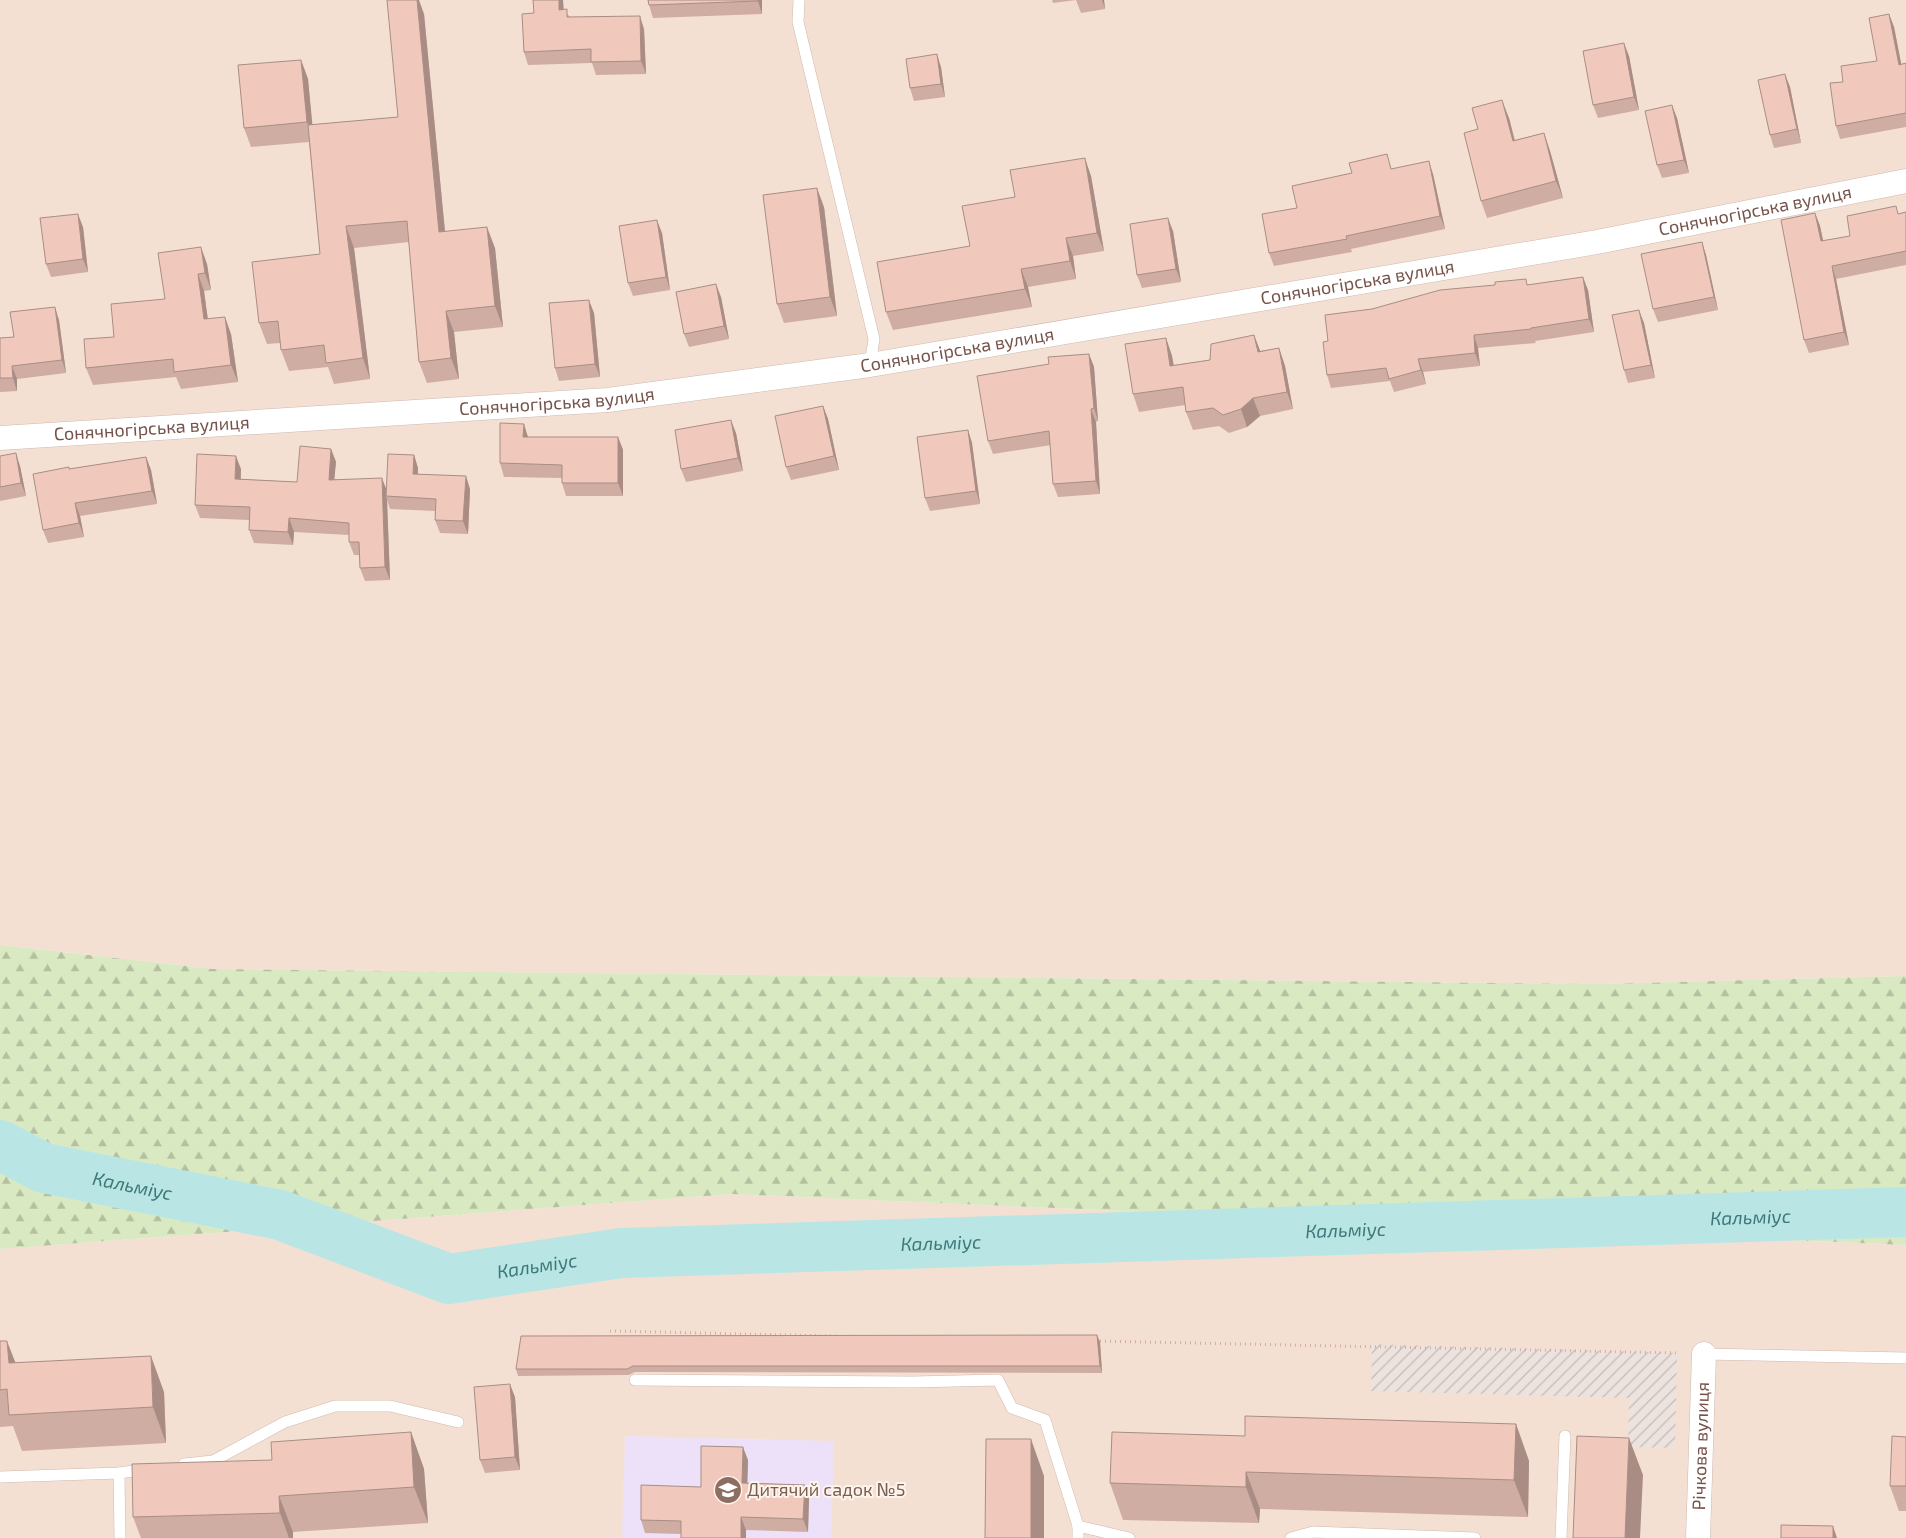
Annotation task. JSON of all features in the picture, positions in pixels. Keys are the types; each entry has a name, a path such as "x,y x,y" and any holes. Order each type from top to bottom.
{"street":[{"name":"Сонячногірська вулиця","path":"0,438 608,400 870,365 1598,242 1906,181"},
{"name":"Річкова вулиця","path":"1698,1538 1704,1354"}],"lane":[{"path":"799,0 798,22 874,339 870,365"},
{"path":"1704,1354 1906,1358"},
{"path":"635,1380 913,1382 998,1380 1012,1408 1045,1420 1078,1526 1078,1538"},
{"path":"175,1466 213,1461 285,1422 335,1406 390,1406 458,1422"},
{"path":"1561,1538 1565,1436"},
{"path":"0,1477 119,1473 156,1468"},
{"path":"119,1473 120,1538"},
{"path":"1078,1526 1129,1538"},
{"path":"1291,1538 1313,1532 1475,1538"}],"path":[{"path":"610,1331 838,1336"},
{"path":"1087,1341 1704,1354"}],"shaded area":[{"path":"0,0 1906,0 1906,976 1602,984 213,969 0,945"},
{"path":"732,1194 1906,1245 1906,1538 0,1538 0,1249"},
{"path":"1372,1344 1677,1353 1675,1448 1628,1447 1629,1398 1371,1391"},
{"name":"Дитячий садок №5","path":"625,1436 834,1441 831,1538 622,1538"}],"green space":[{"path":"0,945 213,969 1602,984 1906,976 1906,1245 732,1194 0,1249"}],"building":[{"path":"387,0 417,0 439,232 487,227 495,306 446,311 451,358 419,362 407,221 346,226 363,358 326,363 324,345 281,350 278,321 259,323 252,262 320,254 308,125 398,117"},
{"path":"533,0 559,0 559,10 567,9 567,17 640,16 641,61 591,62 591,49 524,52 522,14 534,13"},
{"path":"648,0 758,0 758,1 649,5"},
{"path":"1889,14 1899,65 1906,63 1906,113 1836,126 1830,83 1843,82 1841,66 1877,61 1869,18"},
{"path":"1624,43 1634,97 1593,105 1583,51"},
{"path":"937,54 941,84 910,88 906,59"},
{"path":"301,60 307,122 244,128 238,65"},
{"path":"1785,74 1797,129 1770,135 1758,80"},
{"path":"1502,100 1513,141 1544,133 1556,181 1481,201 1464,133 1478,129 1472,108"},
{"path":"1672,105 1684,160 1657,165 1645,111"},
{"path":"1387,154 1391,169 1429,161 1440,216 1346,236 1347,239 1269,253 1262,214 1297,208 1292,186 1352,173 1349,163"},
{"path":"1085,158 1097,233 1066,238 1070,261 1021,269 1025,289 886,312 877,262 970,246 962,206 1015,197 1010,170"},
{"path":"817,188 830,297 777,304 763,195"},
{"path":"1896,206 1898,214 1906,212 1906,251 1832,266 1844,332 1804,340 1781,220 1815,213 1821,241 1850,236 1847,216"},
{"path":"78,214 83,259 46,264 40,218"},
{"path":"1168,218 1176,269 1137,275 1130,224"},
{"path":"657,220 666,277 628,283 619,226"},
{"path":"1702,242 1714,297 1653,309 1641,254"},
{"path":"201,247 205,273 198,274 204,319 225,317 231,365 174,372 173,359 86,368 84,339 114,337 111,304 165,299 158,253"},
{"path":"1583,277 1589,319 1531,329 1474,335 1475,353 1418,359 1421,370 1389,379 1386,368 1327,375 1323,342 1328,341 1325,315 1372,309 1440,290 1495,285 1495,282 1526,279 1527,285"},
{"path":"716,284 724,326 684,334 676,292"},
{"path":"589,300 595,364 555,368 549,303"},
{"path":"55,307 62,360 12,366 13,378 0,378 0,338 14,337 10,312"},
{"path":"1639,310 1651,365 1624,370 1612,315"},
{"path":"1254,335 1258,352 1279,348 1287,392 1253,398 1241,409 1223,415 1213,408 1186,412 1183,387 1133,394 1125,344 1166,338 1170,366 1210,360 1211,344"},
{"path":"1089,354 1094,408 1091,409 1096,481 1053,484 1049,431 988,441 977,376 1049,364 1048,357"},
{"path":"823,406 834,456 786,467 775,416"},
{"path":"731,420 738,458 681,469 675,430"},
{"path":"500,423 524,424 523,437 618,437 618,483 562,483 562,465 500,463"},
{"path":"968,430 976,491 925,498 917,437"},
{"path":"300,446 331,449 329,480 382,478 385,567 360,568 359,542 349,542 349,523 289,518 288,532 249,530 250,507 195,505 197,454 236,456 235,479 297,482"},
{"path":"16,453 21,483 0,487 0,456"},
{"path":"388,454 414,455 413,474 466,476 463,521 435,520 436,499 386,496"},
{"path":"146,457 152,491 75,503 79,523 43,530 33,474 69,467 69,469"},
{"path":"1097,1335 1100,1366 633,1366 627,1369 516,1369 521,1336"},
{"path":"0,1341 7,1341 9,1363 151,1356 153,1407 9,1415 7,1389 0,1390"},
{"path":"510,1384 515,1457 480,1460 474,1387"},
{"path":"1245,1416 1516,1424 1514,1480 1246,1472 1246,1487 1110,1483 1112,1432 1245,1436"},
{"path":"411,1432 414,1487 279,1496 280,1513 133,1517 132,1464 272,1460 271,1442"},
{"path":"1577,1436 1629,1438 1625,1538 1573,1538"},
{"path":"1892,1436 1906,1437 1906,1486 1890,1486"},
{"path":"986,1439 1031,1439 1031,1538 985,1538"},
{"path":"701,1446 743,1447 742,1483 805,1485 803,1519 741,1517 741,1538 681,1538 681,1521 641,1520 641,1485 701,1487"},
{"path":"1781,1525 1833,1526 1833,1538 1781,1538"}],"waterway":[{"name":"Кальміус","path":"0,1145 44,1168 280,1215 449,1279 621,1253 1906,1212"}],"place":[{"name":"Дитячий садок №5","path":"728,1490"}]}
